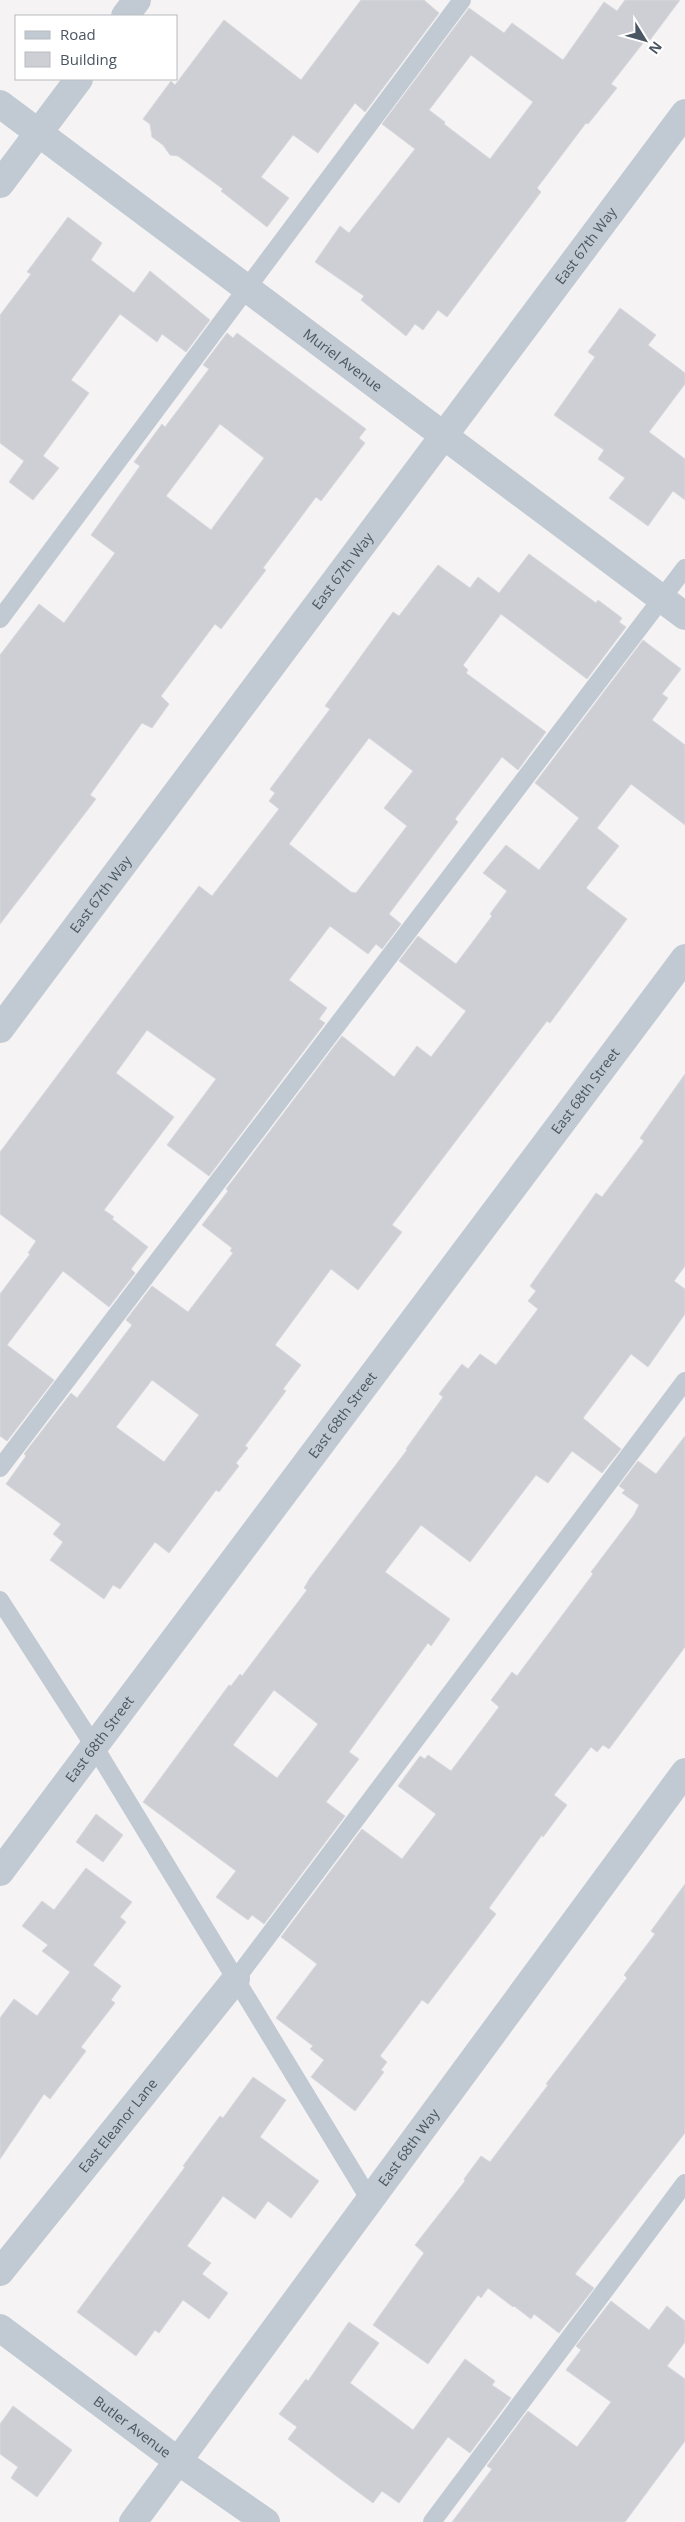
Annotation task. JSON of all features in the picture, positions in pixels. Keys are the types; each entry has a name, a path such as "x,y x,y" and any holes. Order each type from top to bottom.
{"street":[{"path":"126,15 138,0"},
{"path":"0,184 78,80"},
{"name":"Muriel Avenue","path":"0,104 685,616"},
{"name":"East 67th Way","path":"0,1029 685,112"},
{"name":"East 68th Street","path":"0,1872 685,958"},
{"name":"East 68th Way","path":"133,2522 685,1772"},
{"name":"East Eleanor Lane","path":"0,2272 236,1979"},
{"name":"Butler Avenue","path":"0,2328 178,2461 266,2522"}],"lane":[{"path":"0,619 462,0"},
{"path":"0,1468 685,568"},
{"path":"236,1979 685,1381"},
{"path":"0,1600 94,1746 370,2200"},
{"path":"432,2522 685,2183"}],"building":[{"path":"361,0 424,0 439,13 365,112 355,103 318,153 293,135 261,177 289,198 267,227 221,191 223,189 178,156 170,155 163,145 152,137 150,124 143,119 171,81 175,85 224,20 301,80"},
{"path":"625,0 680,0 650,40 647,38 611,84 617,88 588,124 586,123 537,188 541,192 447,317 438,310 423,330 415,324 406,336 361,300 364,296 315,262 340,226 349,233 415,149 382,124 469,8 504,33 512,23 563,60 604,2 617,11","holes":["471,55 533,102 490,159 444,124 445,122 429,110"]},
{"path":"68,217 102,243 91,260 134,293 150,271 210,320 186,352 162,334 157,342 120,314 71,380 89,393 43,456 59,468 33,500 9,482 24,461 0,443 0,315 31,274 27,272"},
{"path":"620,308 656,335 648,345 685,373 685,384 649,432 685,459 685,500 673,491 648,526 609,498 625,478 598,459 604,450 554,415 595,357 588,352"},
{"path":"227,333 233,338 237,333 366,429 359,438 365,443 321,501 316,497 263,568 266,570 221,629 215,624 161,696 169,704 152,728 142,723 90,795 96,799 0,924 0,655 39,604 64,623 115,553 91,535 140,466 134,462 162,424 165,427 209,369 203,365","holes":["220,424 264,458 211,530 166,496"]},
{"path":"529,554 596,603 598,600 622,618 619,622 626,627 587,679 501,614 463,665 468,670 466,673 546,732 518,770 502,757 455,819 458,822 389,914 401,924 382,949 376,944 368,954 330,926 289,980 327,1008 319,1019 325,1023 209,1176 167,1145 216,1079 147,1030 116,1073 174,1117 104,1210 114,1217 112,1219 148,1247 131,1269 135,1273 109,1307 63,1271 7,1345 54,1380 7,1441 0,1436 0,1294 30,1254 28,1253 36,1241 0,1214 0,1152 199,886 212,896 279,809 269,801 275,793 270,789 330,709 325,706 393,612 399,616 438,565 470,588 478,577 499,593","holes":["369,738 413,771 384,808 407,826 356,893 351,892 289,844"]},
{"path":"643,640 681,669 662,694 668,698 652,720 685,745 685,825 631,784 597,828 619,846 586,888 627,919 550,1023 547,1021 392,1225 402,1232 358,1290 331,1269 275,1345 301,1365 283,1389 286,1391 245,1446 248,1448 236,1463 239,1466 219,1492 216,1490 169,1553 155,1542 120,1589 113,1585 104,1599 50,1560 63,1542 53,1534 61,1524 6,1484 26,1456 24,1454 71,1393 77,1398 132,1325 126,1320 152,1286 188,1312 233,1253 230,1251 232,1248 202,1225 228,1191 226,1189 342,1036 394,1077 417,1046 431,1057 466,1011 399,961 418,936 456,964 492,916 490,914 507,891 483,873 506,845 539,870 579,818 535,783","holes":["152,1380 199,1415 164,1462 116,1427"]},
{"path":"685,1074 685,1266 674,1281 685,1289 685,1314 648,1367 631,1354 583,1418 621,1449 602,1473 572,1451 548,1483 536,1475 470,1562 421,1525 385,1572 450,1619 431,1646 428,1643 349,1752 359,1759 326,1802 345,1816 264,1924 252,1915 248,1920 216,1897 236,1871 143,1802 229,1685 231,1686 240,1674 242,1676 307,1590 304,1588 310,1578 407,1450 443,1397 439,1394 462,1364 468,1369 480,1354 496,1365 538,1309 528,1301 536,1291 530,1286 596,1193 602,1197 644,1141 640,1138","holes":["274,1690 318,1724 277,1778 233,1745"]},
{"path":"685,1436 685,1647 609,1749 603,1745 597,1752 591,1747 554,1795 567,1805 543,1837 542,1835 489,1908 496,1914 428,2004 422,2000 380,2056 387,2062 381,2070 384,2072 355,2111 311,2077 324,2060 310,2049 313,2046 276,2018 317,1964 281,1937 362,1829 402,1859 436,1814 398,1786 420,1756 425,1759 428,1755 451,1771 499,1707 491,1700 512,1672 517,1676 593,1574 591,1572 634,1515 639,1505 622,1493 625,1490 619,1486 638,1461 656,1474"},
{"path":"96,1814 123,1835 103,1862 76,1842"},
{"path":"86,1868 132,1902 120,1917 126,1922 93,1965 121,1986 111,2000 115,2003 81,2047 86,2051 50,2099 44,2094 0,2159 0,2018 14,1999 37,2016 70,1972 42,1951 48,1945 22,1926 42,1901 54,1910"},
{"path":"685,1884 685,2133 575,2274 594,2288 559,2333 534,2314 531,2319 488,2288 481,2298 478,2295 428,2364 373,2325 424,2253 415,2245 465,2181 464,2179 481,2156 490,2162 548,2085 546,2084 627,1978 624,1975 655,1934 651,1931"},
{"path":"253,2077 286,2100 260,2137 319,2181 291,2218 268,2201 255,2219 223,2196 187,2246 211,2263 202,2274 228,2293 209,2319 183,2300 159,2333 155,2330 136,2356 77,2312 185,2167 183,2166 220,2116 223,2118"},
{"path":"611,2301 649,2330 667,2306 685,2321 685,2342 667,2366 685,2379 685,2441 625,2522 452,2522 492,2469 487,2466 528,2411 577,2447 611,2402 566,2370 581,2350 576,2346"},
{"path":"349,2322 379,2343 350,2383 413,2430 465,2359 495,2381 492,2385 511,2398 470,2453 448,2437 399,2503 382,2491 373,2503 339,2478 288,2439 297,2427 279,2414 306,2379 308,2381"},
{"path":"13,2406 72,2450 37,2497 11,2478 18,2467 0,2454 0,2424"}]}
